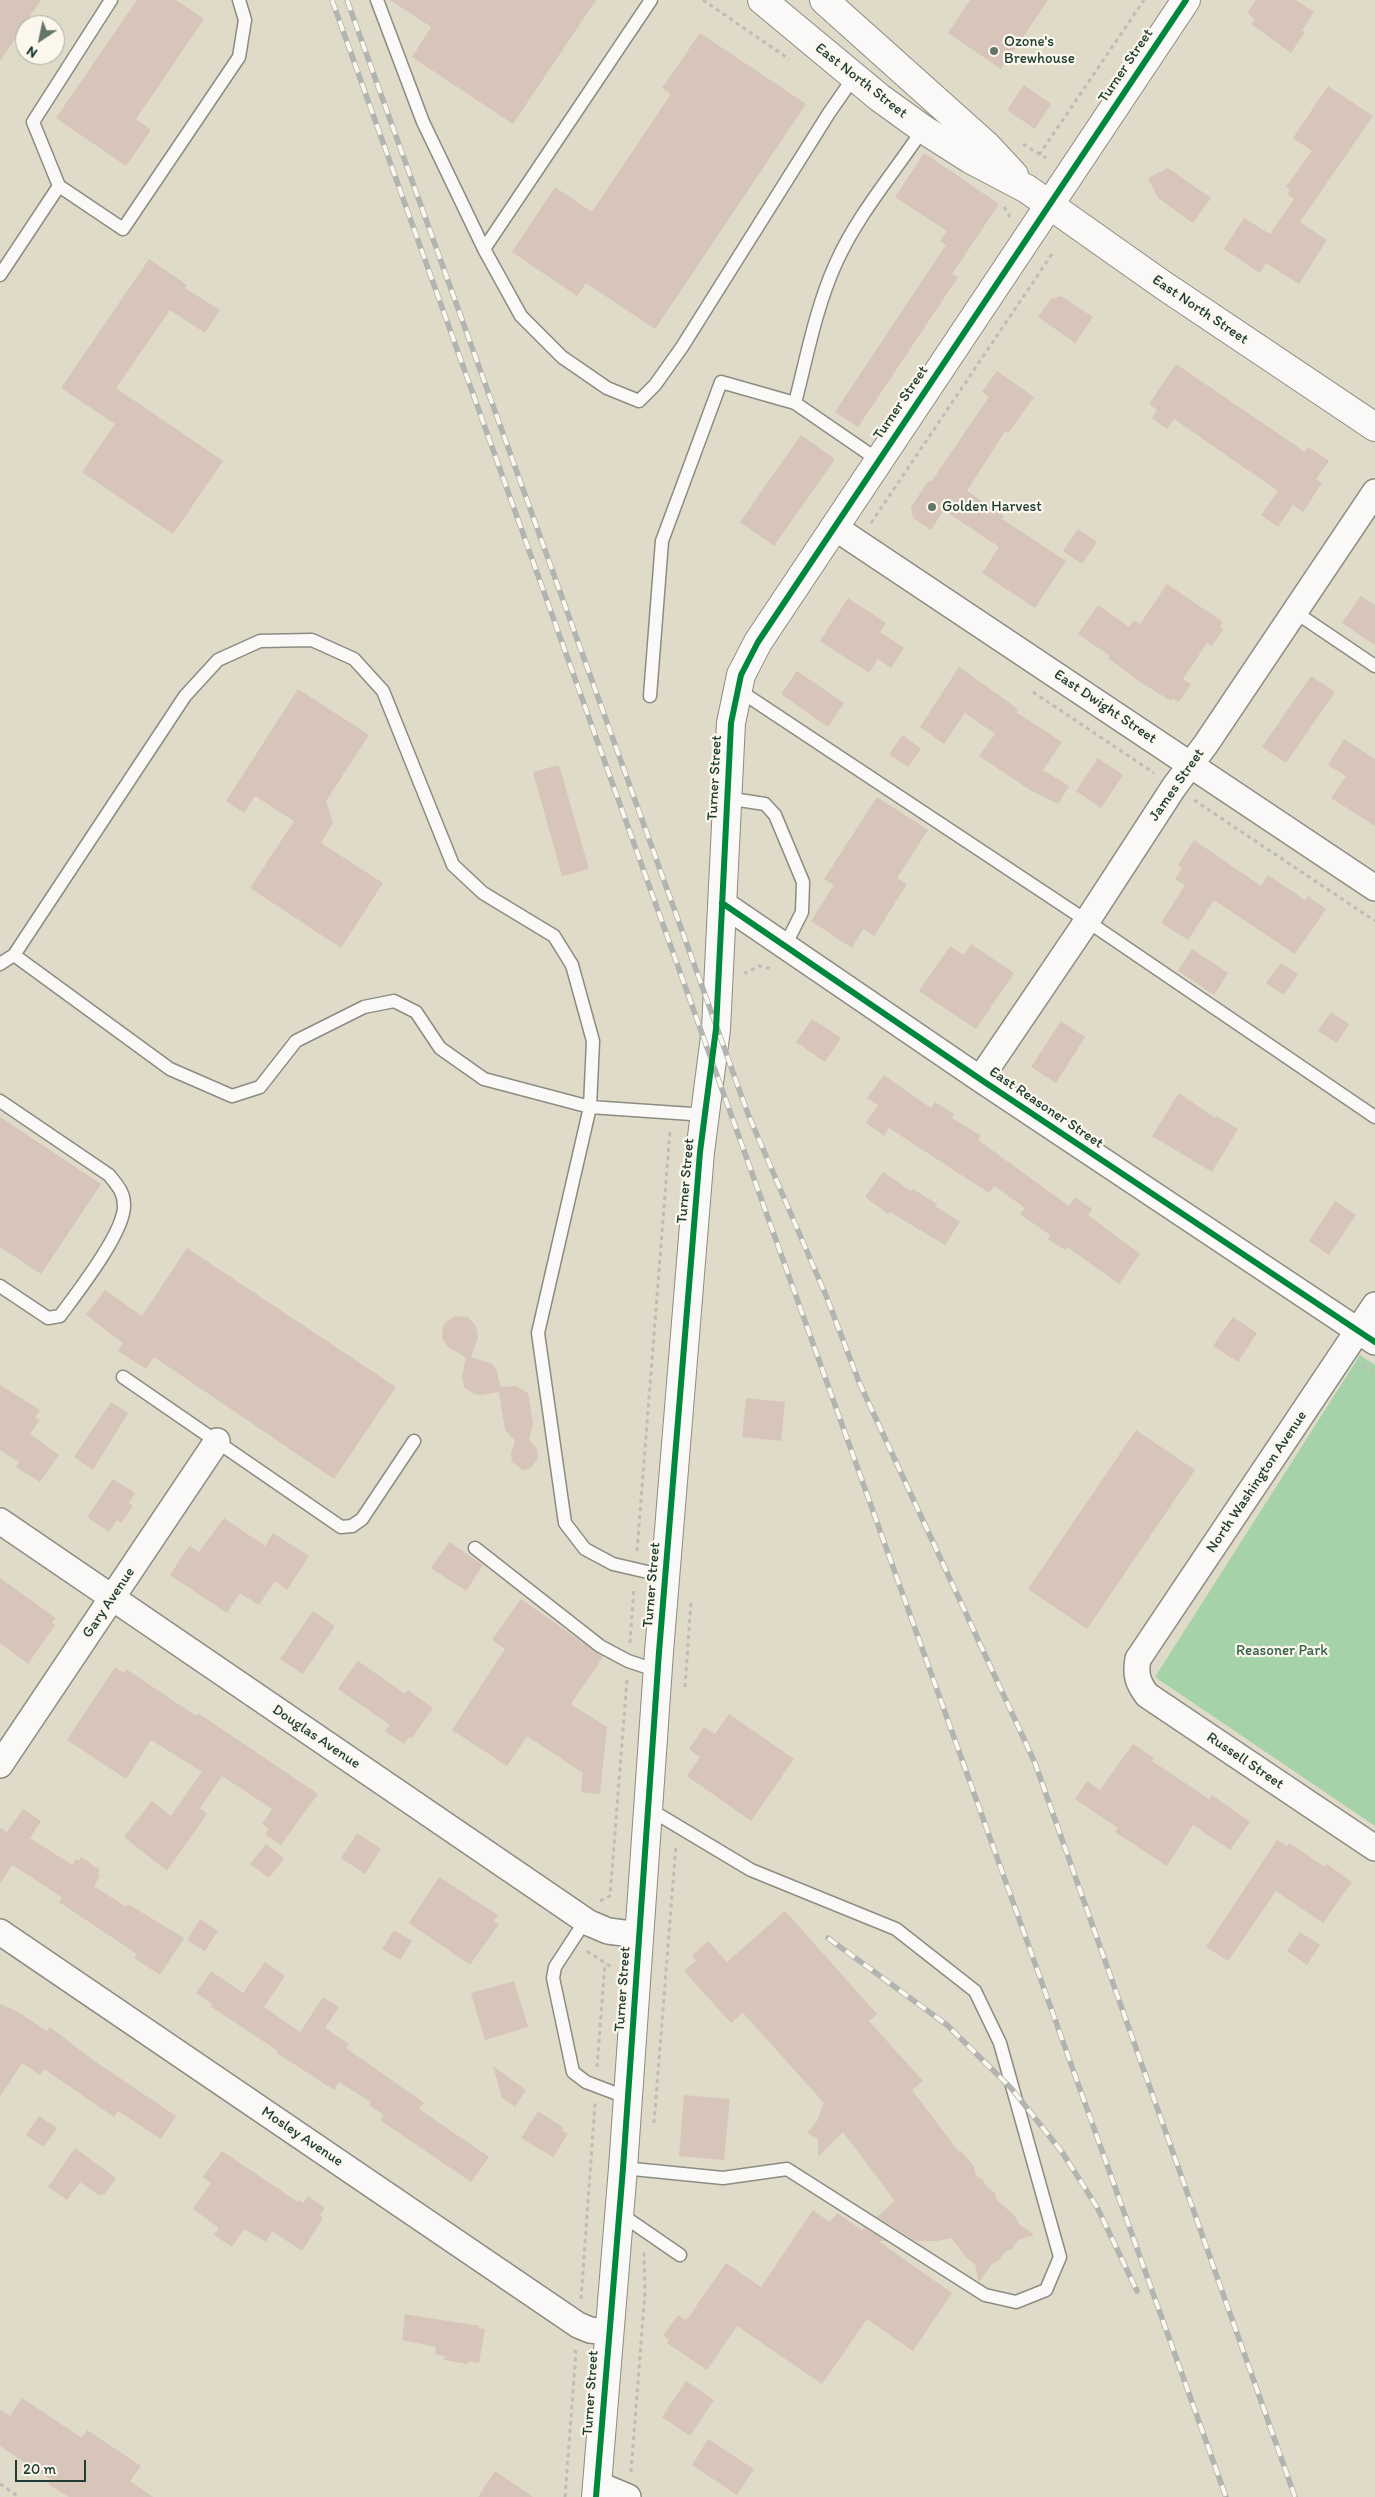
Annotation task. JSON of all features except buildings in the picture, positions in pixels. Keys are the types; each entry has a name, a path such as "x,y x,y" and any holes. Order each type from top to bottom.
{"street":[{"name":"East North Street","path":"750,0 798,31 854,77 923,129 970,159 1027,189 1223,327 1375,427"},
{"path":"762,0 798,31"},
{"name":"East North Street","path":"824,0 987,146 1027,189"},
{"name":"Turner Street","path":"597,2491 608,2332 623,2168 638,1935 649,1809 665,1576 700,1152 716,1029 726,798 731,723 737,689 741,675 758,642 1186,0"},
{"name":"James Street","path":"980,1079 1087,921 1174,787 1206,744 1375,492"},
{"name":"East Dwight Street","path":"834,527 1375,888"},
{"name":"East Reasoner Street","path":"722,903 980,1079 1366,1336"},
{"name":"North Washington Avenue","path":"1138,1659 1366,1336 1375,1305"},
{"name":"Gary Avenue","path":"0,1765 217,1441"},
{"name":"Douglas Avenue","path":"0,1521 113,1598 591,1911 608,1931 638,1935"},
{"name":"Russell Street","path":"1138,1659 1136,1671 1138,1683 1147,1695 1375,1848"},
{"name":"Mosley Avenue","path":"0,1932 578,2325 590,2330 608,2332"},
{"path":"597,2491 629,2488"}],"lane":[{"path":"111,0 33,122 59,186 123,229 239,57 245,20 239,0"},
{"path":"377,0 423,122 484,249 521,316 562,358 607,388 639,401 655,386 682,347 829,113 854,77"},
{"path":"484,249 651,0"},
{"path":"795,403 811,336 836,264 860,218 923,129"},
{"path":"0,275 59,186"},
{"path":"650,696 662,541 721,382 795,403 878,460"},
{"path":"1295,612 1375,666"},
{"path":"0,964 14,955 186,696 218,660 260,641 312,640 354,658 383,692 452,865 482,893 554,936 572,965 593,1041 590,1107 538,1333 565,1523 585,1549 612,1564 665,1576"},
{"path":"737,689 1087,921 1375,1117"},
{"path":"726,798 765,804 776,815 800,874 803,882 802,912 785,946"},
{"path":"14,955 170,1069 232,1096 260,1087 296,1041 364,1007 394,1001 416,1012 440,1048 484,1080 590,1107 706,1115"},
{"path":"0,1101 109,1175 121,1190 124,1207 116,1231 84,1283 60,1316 48,1318 0,1286"},
{"path":"123,1377 341,1527 352,1526 362,1519 414,1441"},
{"path":"475,1548 600,1646 628,1661 658,1671"},
{"path":"623,2168 723,2178 787,2169 985,2296 1016,2302 1046,2290 1060,2257 1000,2043 975,1991 896,1928 751,1870 649,1809"},
{"path":"591,1911 555,1967 553,1978 573,2072 586,2082 628,2098"},
{"path":"619,2213 680,2255"}],"path":[{"path":"1039,155 1144,0"},
{"path":"1025,687 1375,921"},
{"path":"591,1911 610,1896 670,1131 700,1152"},
{"path":"684,1689 692,1592"},
{"path":"653,2132 675,1868 676,1825"},
{"path":"572,2294 581,2300 605,1963"},
{"path":"629,2488 644,2292 645,2231"},
{"path":"564,2497 576,2352"},
{"path":"0,2484 19,2497"}],"green space":[{"name":"Reasoner Park","path":"1360,1355 1375,1365 1375,1826 1155,1677"}],"railway":[{"path":"332,0 1226,2497"},
{"path":"347,0 748,1114 827,1298 859,1382 1035,1763 1295,2497"},
{"path":"828,1938 947,2025 1011,2088 1062,2152 1097,2207 1137,2291"}],"cycle path":[{"path":"596,2497 623,2168 659,1652 700,1152 716,1029 731,723 741,675 758,642 1186,0"},
{"path":"722,903 980,1079 1375,1342"}],"place":[{"name":"Ozone's Brewhouse","path":"994,51"},
{"name":"Golden Harvest","path":"932,507"}]}
